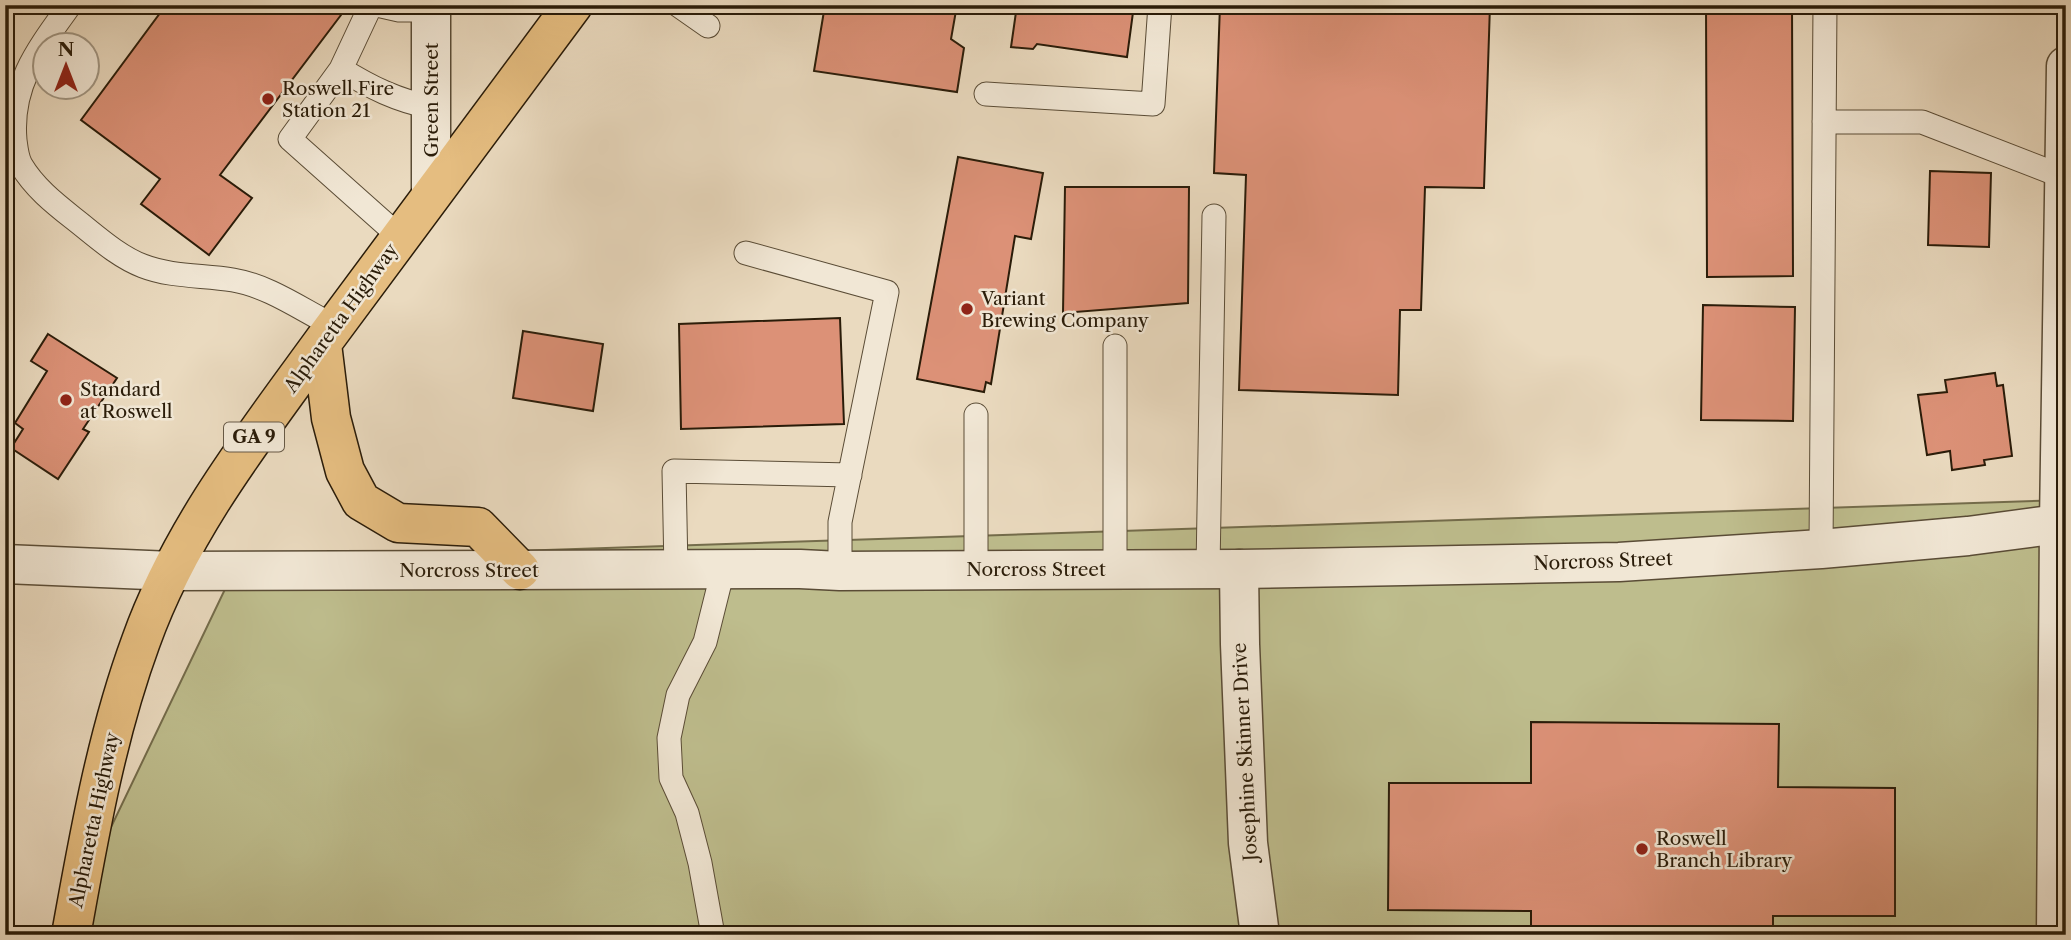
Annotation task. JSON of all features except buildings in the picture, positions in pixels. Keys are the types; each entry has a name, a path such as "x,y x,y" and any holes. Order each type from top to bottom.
{"highway":[{"name":"Alpharetta Highway","path":"71,935 98,788 116,719 141,640 172,571 211,499 431,194 573,5"},
{"path":"328,335 331,418 345,471 361,501 398,523 478,527 520,570"}],"street":[{"name":"Green Street","path":"431,7 431,194"},
{"path":"2056,935 2066,66"},
{"name":"Norcross Street","path":"5,564 172,571 840,571 1224,569 1619,562 1821,549 1968,536 2062,523"},
{"name":"Josephine Skinner Drive","path":"1224,569 1240,644 1248,843 1260,935"}],"lane":[{"path":"70,5 47,36 17,94 14,131 16,151 20,163 31,178 48,198 107,244 144,266 235,280 261,288 328,335"},
{"path":"371,5 341,69 290,139 400,237"},
{"path":"377,5 399,10 431,7"},
{"path":"678,5 708,26"},
{"path":"986,94 1153,104 1160,5"},
{"path":"1821,549 1825,5"},
{"path":"341,69 376,90 431,107"},
{"path":"1824,122 1922,122 2064,177"},
{"path":"1214,216 1224,569"},
{"path":"746,253 887,292 839,522 840,571"},
{"path":"1115,346 1115,569"},
{"path":"976,415 976,569"},
{"path":"676,570 674,471 850,475"},
{"path":"713,935 700,863 687,813 671,778 669,738 678,695 705,642 723,570"}],"shaded area":[{"path":"2066,500 2066,935 89,935 101,848 239,560"}],"place":[{"name":"Roswell Fire Station 21","path":"268,99"},
{"name":"Variant Brewing Company","path":"967,309"},
{"name":"Standard at Roswell","path":"66,400"},
{"name":"Roswell Branch Library","path":"1642,849"}]}
